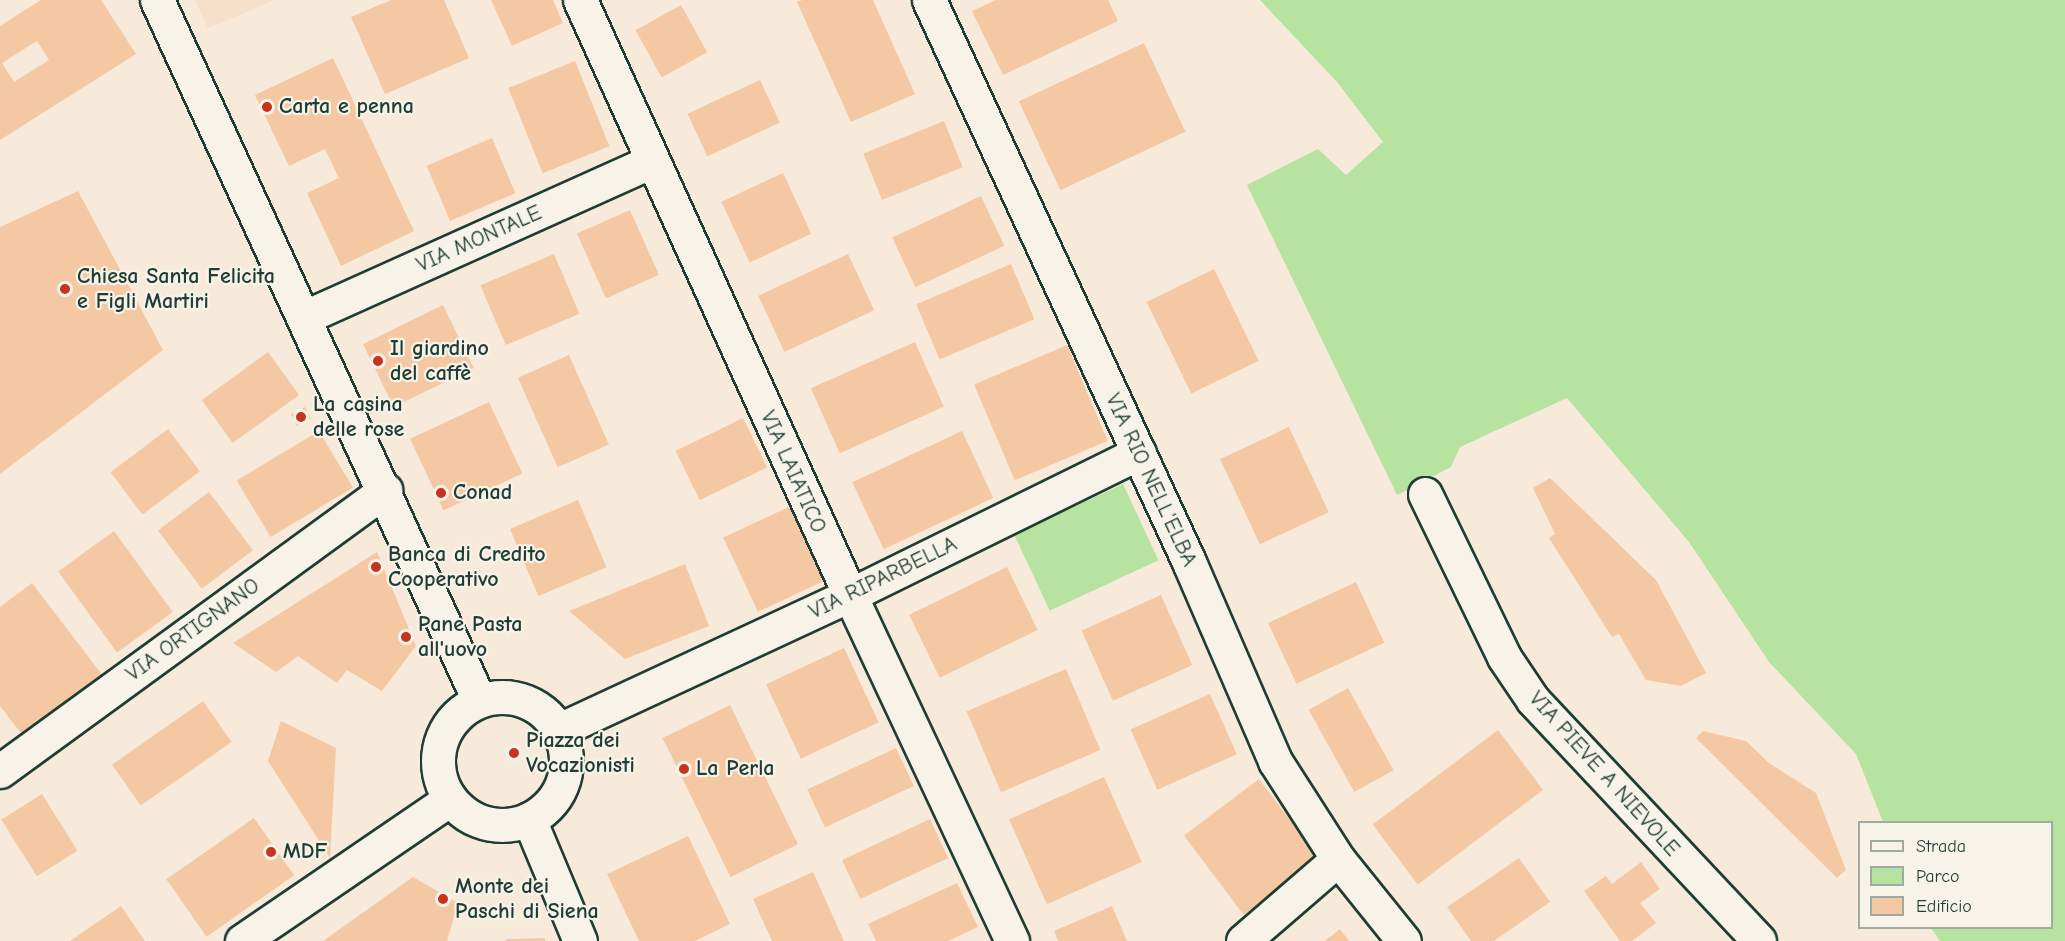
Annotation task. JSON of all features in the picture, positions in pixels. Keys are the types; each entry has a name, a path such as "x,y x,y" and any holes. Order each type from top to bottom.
{"street":[{"path":"158,0 386,490 479,700"},
{"name":"VIA LAIATICO","path":"579,0 850,595 1012,941"},
{"name":"VIA RIO NELL'ELBA","path":"929,0 1139,453 1275,761 1338,859 1404,941"},
{"name":"VIA MONTALE","path":"305,317 652,161"},
{"name":"VIA RIPARBELLA","path":"559,730 625,697 850,595 1139,453"},
{"name":"VIA ORTIGNANO","path":"0,771 386,490"},
{"name":"VIA PIEVE A NIEVOLE","path":"1425,494 1504,657 1533,700 1759,941"},
{"path":"510,697 530,702 546,713 559,730 566,749 566,770 560,790 548,806 529,819 514,825 478,821 450,799 440,779 437,757 442,736 454,717 479,700 510,697"},
{"path":"242,941 450,799"},
{"path":"529,819 555,890 580,941"},
{"path":"1243,941 1338,859"}],"shaded area":[{"path":"195,0 275,0 208,28"}],"green space":[{"path":"1260,0 2065,0 2065,941 1940,941 1932,929 2053,929 2053,821 1883,821 1856,754 1769,662 1689,542 1567,398 1460,447 1451,467 1397,495 1247,185 1318,149 1346,175 1383,142 1337,82"},
{"path":"1123,484 1158,560 1050,611 1014,535"}],"building":[{"path":"41,0 101,0 136,54 0,140 0,26","holes":["37,41 49,60 14,82 2,63"]},
{"path":"391,0 444,0 469,58 385,94 351,17"},
{"path":"491,0 553,0 563,23 512,46"},
{"path":"802,0 873,0 915,94 851,122 797,2"},
{"path":"996,0 1108,0 1118,21 1003,75 972,11"},
{"path":"681,5 707,52 662,77 636,30"},
{"path":"1144,43 1185,132 1060,190 1019,101"},
{"path":"333,58 414,231 341,266 307,193 339,178 325,149 289,166 255,95"},
{"path":"575,61 609,146 543,173 508,88"},
{"path":"760,80 780,123 707,156 687,114"},
{"path":"944,121 963,167 882,200 863,154"},
{"path":"492,138 515,193 450,221 427,166"},
{"path":"783,173 811,234 750,262 721,202"},
{"name":"Chiesa Santa Felicita e Figli Martiri","path":"78,191 163,350 0,474 0,227"},
{"path":"981,196 1004,246 915,287 892,237"},
{"path":"630,210 659,275 606,298 577,234"},
{"path":"554,254 579,314 506,345 480,285"},
{"path":"848,254 874,310 784,352 758,296"},
{"path":"1011,264 1034,319 940,359 916,304"},
{"path":"1214,269 1259,361 1191,394 1147,302"},
{"path":"443,305 474,368 394,407 363,344"},
{"path":"915,342 944,407 840,453 811,388"},
{"path":"1067,345 1108,441 1015,480 974,384"},
{"path":"268,352 299,395 233,443 202,400"},
{"path":"569,355 609,445 558,467 518,378"},
{"path":"489,402 522,474 444,510 410,439"},
{"name":"La casina delle rose","path":"305,407 311,419 297,426 291,414"},
{"path":"743,418 767,467 700,500 676,451"},
{"path":"1289,427 1329,512 1260,544 1220,459"},
{"path":"168,429 200,471 142,515 110,472"},
{"path":"319,431 353,488 271,537 237,480"},
{"path":"962,431 993,498 884,549 852,482"},
{"path":"1550,478 1656,580 1706,673 1681,686 1646,680 1619,634 1612,637 1549,538 1555,534 1533,488"},
{"path":"209,492 253,550 202,589 158,531"},
{"path":"578,500 607,567 538,596 510,529"},
{"path":"793,505 828,579 758,612 723,538"},
{"path":"114,531 173,612 117,652 58,572"},
{"path":"377,552 416,646 382,691 347,670 337,683 298,656 276,672 233,643"},
{"path":"685,564 709,626 625,659 569,611"},
{"path":"1007,567 1038,630 940,678 909,615"},
{"path":"1356,582 1384,643 1296,684 1268,623"},
{"path":"32,583 103,676 24,737 0,706 0,607"},
{"path":"1161,595 1192,665 1113,701 1082,630"},
{"path":"844,648 879,722 801,759 766,684"},
{"path":"1066,669 1100,750 1001,792 967,711"},
{"path":"1348,688 1394,770 1354,792 1309,710"},
{"path":"1210,694 1237,754 1157,790 1131,729"},
{"path":"203,701 232,742 141,806 112,765"},
{"path":"730,705 798,844 731,877 663,738"},
{"path":"281,721 336,748 330,858 268,761"},
{"path":"1498,730 1543,790 1418,884 1373,824"},
{"path":"1703,731 1746,741 1769,763 1816,793 1846,870 1837,878 1696,738"},
{"path":"896,748 914,786 825,827 807,789"},
{"path":"1104,777 1142,862 1047,904 1009,819"},
{"path":"1259,779 1319,858 1244,915 1184,836"},
{"path":"42,794 78,851 37,876 1,819"},
{"path":"254,818 294,875 207,937 166,879"},
{"path":"930,819 948,858 860,899 842,860"},
{"path":"688,836 730,924 695,941 639,941 607,874"},
{"path":"1519,858 1550,902 1494,941 1471,941 1447,907"},
{"path":"1641,862 1660,889 1640,903 1656,923 1632,941 1620,941 1584,891 1606,876 1612,884"},
{"path":"813,872 844,941 772,941 753,899"},
{"path":"413,877 458,903 447,941 323,941"},
{"path":"957,883 978,927 948,941 876,941 868,924"},
{"path":"121,906 145,941 70,941"},
{"path":"1112,906 1127,941 1058,941 1054,931"},
{"path":"1340,929 1349,941 1325,941"},
{"path":"545,938 545,941 506,941 506,939"}],"place":[{"name":"Carta e penna","path":"267,107"},
{"name":"Chiesa Santa Felicita e Figli Martiri","path":"65,289"},
{"name":"Il giardino del caffè","path":"378,361"},
{"name":"La casina delle rose","path":"301,417"},
{"name":"Conad","path":"441,493"},
{"name":"Banca di Credito Cooperativo","path":"376,567"},
{"name":"Pane Pasta all'uovo","path":"406,637"},
{"name":"Piazza dei Vocazionisti","path":"514,753"},
{"name":"La Perla","path":"684,769"},
{"name":"MDF","path":"271,852"},
{"name":"Monte dei Paschi di Siena","path":"443,899"}]}
